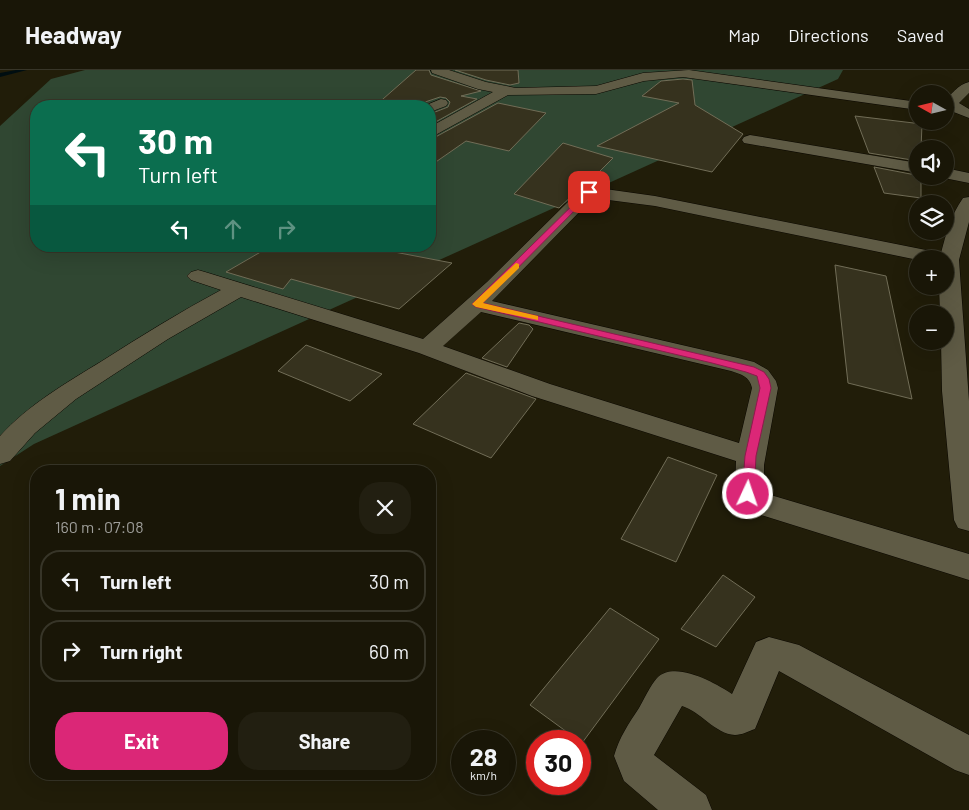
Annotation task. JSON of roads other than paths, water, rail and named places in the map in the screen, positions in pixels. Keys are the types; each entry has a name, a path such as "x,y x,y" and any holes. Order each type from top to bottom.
{"street":[{"path":"437,70 482,86 505,90 544,92 596,90 643,77 683,74 909,105"},
{"path":"967,113 953,106 953,101 969,86"},
{"path":"436,130 505,90"},
{"path":"954,111 967,113"},
{"path":"750,140 909,166"},
{"path":"954,175 969,178"},
{"path":"427,348 476,304 586,194 591,192 655,201 909,252"},
{"path":"949,250 969,202"},
{"path":"198,276 427,348 541,390 750,456"},
{"path":"0,454 23,428 59,399 192,313 239,289"},
{"path":"950,295 962,393 969,520"},
{"path":"476,304 714,360 750,369 761,374 764,379 765,388 750,456 748,490 750,498 758,504 969,567"},
{"path":"691,810 638,767 634,756 636,748 673,688 687,688 734,717 741,716 768,654 772,652 786,656 969,756"}],"waterway":[{"path":"0,75 24,70"}]}
